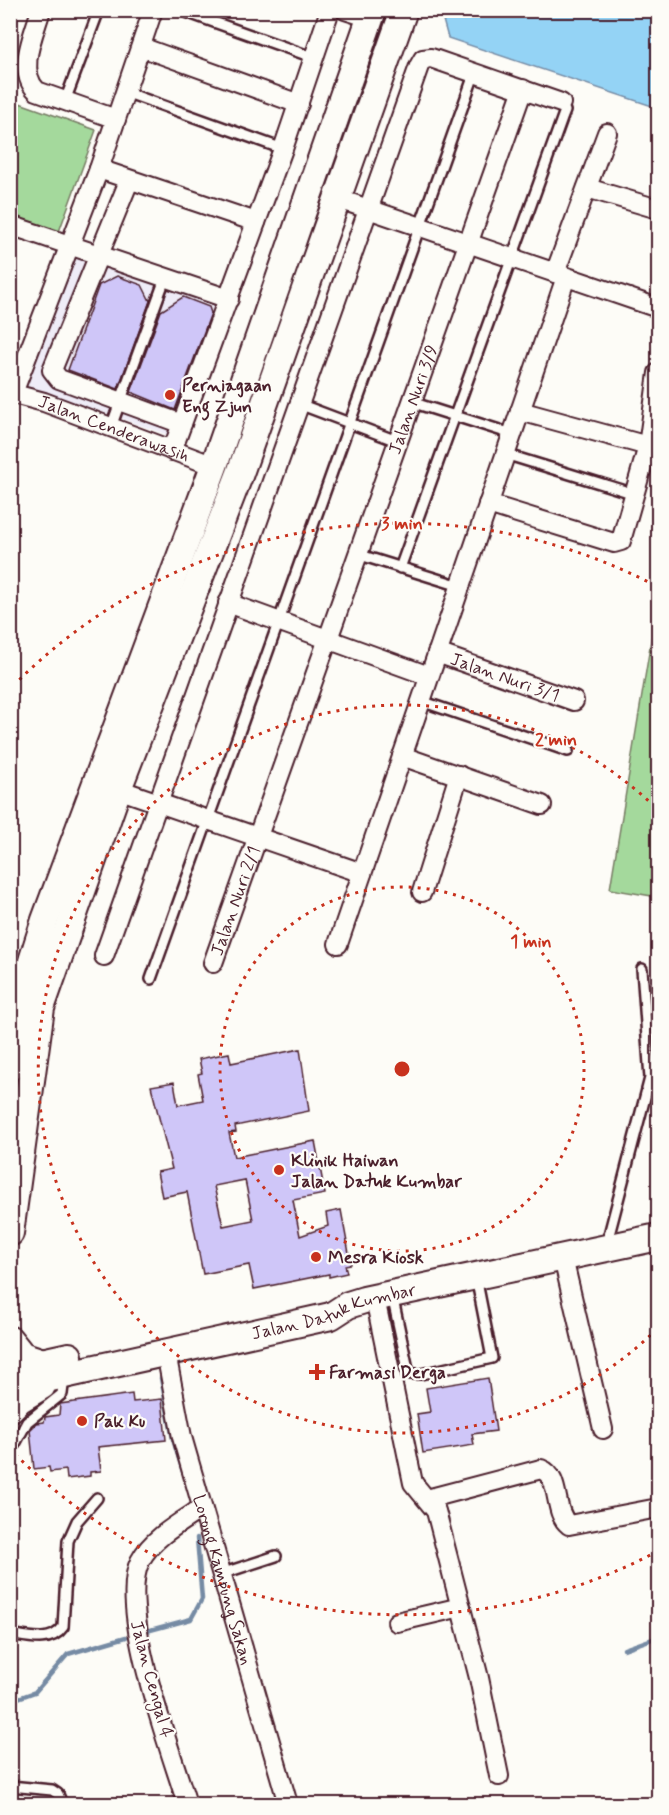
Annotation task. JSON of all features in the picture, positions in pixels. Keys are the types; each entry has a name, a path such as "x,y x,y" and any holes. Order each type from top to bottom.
{"main road":[{"path":"10,1233 41,1008 118,789 216,539 404,10"},
{"path":"10,1067 15,1001 214,466 372,14"},
{"name":"Jalan Datuk Kumbar","path":"10,1387 54,1368 339,1302 384,1297 658,1237"},
{"name":"Jalan Datuk Kumbar","path":"10,1369 54,1368 166,1353 331,1316 339,1302"},
{"path":"10,1340 22,1355 54,1368 10,1409"}],"street":[{"path":"12,393 99,169 153,10"},
{"path":"172,451 284,149 330,10"},
{"path":"345,10 372,14"},
{"path":"39,11 26,67 27,77 37,91 116,119"},
{"path":"141,47 299,104"},
{"path":"104,956 418,66 423,59 431,57 561,103"},
{"name":"Jalan Nuri 3/9","path":"327,639 466,243 523,89"},
{"path":"338,944 520,411 587,188 607,134"},
{"path":"99,169 256,222"},
{"path":"129,181 52,370 59,379 182,424"},
{"path":"587,188 658,209"},
{"path":"336,198 658,308"},
{"path":"10,225 229,299"},
{"path":"30,348 56,358"},
{"path":"488,504 614,543 624,537 648,446 658,373"},
{"name":"Jalan Cenderawasih","path":"12,393 214,466"},
{"path":"520,411 648,446"},
{"path":"228,603 429,676"},
{"name":"Jalan Nuri 2/1","path":"213,963 327,639"},
{"name":"Jalan Nuri 3/1","path":"437,653 574,701"},
{"path":"402,756 542,805"},
{"path":"422,892 459,775"},
{"path":"118,789 362,873"},
{"path":"563,1258 603,1429"},
{"path":"384,1297 412,1483 436,1511 462,1607 499,1776"},
{"name":"Lorong Kampung Sakan","path":"166,1353 182,1437 288,1804"},
{"path":"427,1499 541,1469 550,1477 563,1518 569,1524 658,1508"},
{"name":"Jalan Cengal 4","path":"187,1804 143,1658 133,1608 133,1594 136,1575 147,1552 202,1508"},
{"path":"398,1622 462,1607"}],"lane":[{"path":"65,101 99,10"},
{"path":"180,10 315,58"},
{"path":"152,979 475,72"},
{"path":"125,92 284,149"},
{"path":"400,568 563,116 561,103"},
{"path":"111,427 166,276"},
{"path":"411,402 512,434"},
{"path":"299,404 397,441"},
{"path":"505,454 635,494"},
{"path":"357,554 460,586"},
{"path":"421,701 568,751"},
{"path":"605,1249 650,1078 642,969"},
{"path":"384,1297 408,1369 411,1374 421,1374 493,1357 476,1277"},
{"path":"10,1454 27,1422 62,1394 54,1368"},
{"path":"10,1634 45,1638 56,1635 63,1627 69,1541 77,1521 97,1498"},
{"path":"221,1574 276,1556"},
{"path":"10,1786 52,1791 58,1794 62,1804"}],"shaded area":[{"path":"58,243 234,305 185,441 11,380"}],"green space":[{"path":"11,100 96,130 57,237 11,221"},
{"path":"658,598 658,897 610,889"}],"water":[{"path":"446,11 658,11 658,108 448,38 443,20"}],"building":[{"path":"117,276 142,285 150,301 118,389 68,370 99,285"},
{"path":"183,297 209,307 211,313 175,410 131,392 161,311"},
{"path":"300,1049 309,1111 235,1126 236,1132 229,1133 234,1157 315,1141 325,1194 293,1200 300,1236 328,1226 326,1213 341,1210 351,1264 345,1265 347,1273 329,1277 329,1274 254,1289 249,1265 203,1274 187,1192 162,1197 157,1172 172,1169 151,1086 174,1082 178,1105 203,1100 198,1074 202,1073 199,1059 229,1053 231,1063","holes":["245,1180 253,1220 223,1226 214,1186"]},
{"path":"488,1378 496,1431 472,1434 474,1445 423,1453 417,1414 430,1412 426,1388"},
{"path":"132,1394 133,1402 162,1399 166,1440 98,1447 101,1471 90,1472 90,1476 67,1479 66,1470 50,1472 49,1467 34,1469 30,1430 37,1423 44,1422 45,1417 59,1415 60,1404"}],"waterway":[{"path":"161,1378 173,1439 183,1472"},
{"path":"143,1632 191,1619 202,1599 197,1538"},
{"path":"10,1701 35,1692 68,1654 126,1637"},
{"path":"624,1649 658,1637"}],"place":[{"name":"Perniagaan Eng Zjun","path":"170,395"},
{"name":"Klinik Haiwan Jalan Datuk Kumbar","path":"279,1170"},
{"name":"Mesra Kiosk","path":"316,1257"},
{"name":"Farmasi Derga","path":"317,1372"},
{"name":"Pak Ku","path":"82,1421"}]}
